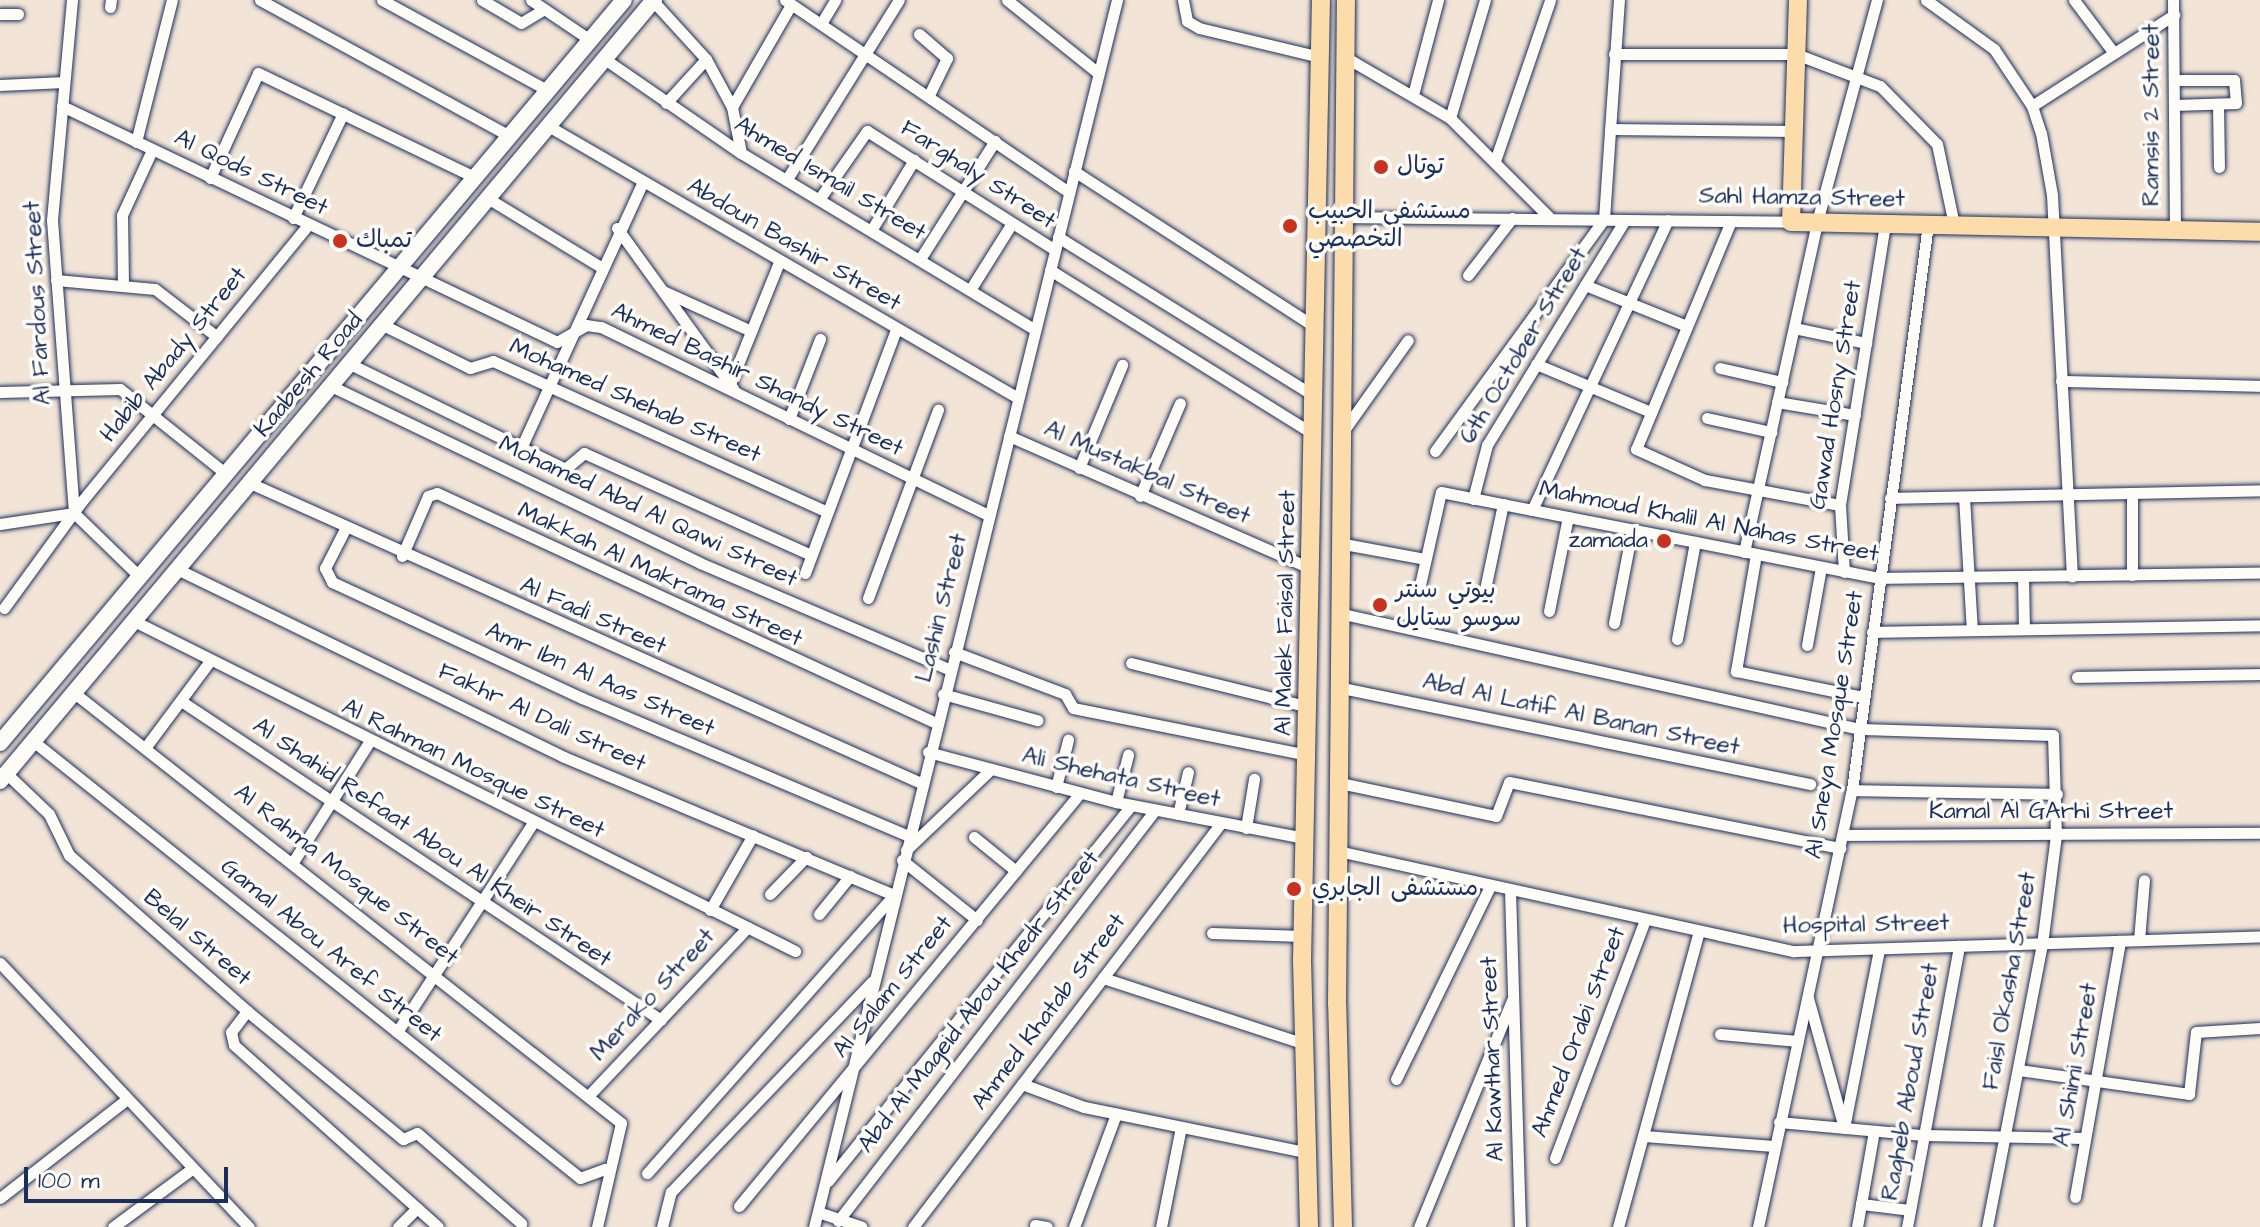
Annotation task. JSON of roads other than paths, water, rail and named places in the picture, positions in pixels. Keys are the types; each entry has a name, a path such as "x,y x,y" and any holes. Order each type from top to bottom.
{"main road":[{"name":"Al Malek Faisal Street","path":"1309,1227 1302,961 1321,0"},
{"path":"1343,1227 1338,851 1344,544 1346,0"},
{"path":"1791,222 1798,0"},
{"name":"Sahl Hamza Street","path":"1791,222 2260,232"},
{"path":"1316,270 1343,270"},
{"path":"1302,961 1338,962"}],"street":[{"name":"Al Fardous Street","path":"72,0 52,206 74,513"},
{"path":"136,142 172,0"},
{"path":"260,0 509,136"},
{"path":"382,0 547,90"},
{"path":"482,0 521,23 544,9"},
{"path":"531,0 590,40"},
{"name":"Kaabesh Road","path":"0,743 624,0"},
{"path":"822,22 835,0"},
{"path":"787,179 899,0"},
{"path":"1007,0 1098,73"},
{"name":"Lashin Street","path":"814,1227 928,752 1117,0"},
{"path":"1183,0 1187,21 1199,28 1320,57"},
{"path":"1414,91 1438,0"},
{"path":"1450,118 1485,0"},
{"path":"1495,161 1550,0"},
{"path":"1435,451 1604,219 1619,0"},
{"path":"1863,697 1736,671 1758,490 1817,222 1877,0"},
{"path":"1926,0 1944,4 1994,49 2032,106 2048,164 2070,496 2072,576"},
{"path":"2074,0 2114,53"},
{"name":"Ramsis 2 Street","path":"2173,0 2175,230"},
{"path":"654,1 706,59 732,107 741,153"},
{"name":"Kaabesh Road","path":"3,777 654,1"},
{"path":"732,107 788,2 822,22 1069,192"},
{"path":"0,14 18,14"},
{"path":"2032,106 2174,15"},
{"path":"919,34 947,58 929,95"},
{"path":"1614,54 1796,54 1857,75 1903,101 1937,144 1954,225"},
{"path":"1345,57 1414,91 1450,118 1551,219"},
{"path":"666,103 706,59"},
{"name":"Ahmed Ismail Street","path":"606,60 741,153 872,229 1035,330"},
{"path":"210,178 258,73 474,177"},
{"path":"2174,80 2236,81 2236,104 2174,105"},
{"path":"0,85 64,82"},
{"path":"2218,105 2219,167"},
{"name":"Al Qods Street","path":"62,106 420,281"},
{"path":"293,218 343,113"},
{"name":"Abdoun Bashir Street","path":"550,127 1018,398"},
{"path":"1610,129 1794,131"},
{"name":"Farghaly Street","path":"820,198 864,130 1055,250"},
{"path":"920,259 995,141"},
{"path":"123,284 122,215 152,150"},
{"path":"872,229 914,160"},
{"path":"1074,171 1315,327"},
{"path":"521,448 599,266 643,182"},
{"path":"489,199 599,266"},
{"name":"Sahl Hamza Street","path":"1343,217 1791,222"},
{"path":"1468,275 1512,218"},
{"name":"6th October Street","path":"1473,499 1487,445 1625,220"},
{"path":"1532,510 1668,220"},
{"path":"1731,221 1636,449 1692,476 1840,505"},
{"path":"970,290 1012,223"},
{"name":"Gawad Hosny Street","path":"1844,572 1840,505 1885,224"},
{"name":"Al Sneya Mosque Street","path":"1758,1227 1852,790 1928,224"},
{"name":"Habib Abady Street","path":"4,608 74,513 308,225"},
{"path":"617,228 733,388"},
{"path":"1058,237 1314,396"},
{"path":"733,388 751,331 779,262"},
{"path":"1050,270 1313,434"},
{"path":"56,280 123,284 172,298 217,337"},
{"path":"420,281 557,342 568,339"},
{"path":"1585,285 1687,326"},
{"path":"659,289 751,331"},
{"name":"Mohamed Shehab Street","path":"383,325 470,368 490,360 827,512"},
{"name":"Ahmed Bashir Shandy Street","path":"568,339 586,325 601,327 733,388 851,450 989,515"},
{"path":"1794,328 1866,343"},
{"path":"805,573 896,329"},
{"path":"789,419 820,339"},
{"path":"1343,431 1408,340"},
{"path":"350,364 567,470 584,453 811,555"},
{"path":"1536,364 1651,412"},
{"path":"1079,468 1122,365"},
{"path":"1720,368 1782,382"},
{"path":"2061,381 2260,386"},
{"name":"Mohamed Abd Al Qawi Street","path":"331,386 700,563 949,669"},
{"path":"0,392 120,389 155,412 226,474"},
{"path":"1777,402 1855,415"},
{"path":"1140,496 1180,403"},
{"path":"868,598 938,410"},
{"path":"1707,418 1771,432"},
{"name":"Al Mustakbal Street","path":"1009,436 1312,569"},
{"name":"Al Fadi Street","path":"250,483 402,556 921,783"},
{"path":"1890,498 2260,490"},
{"name":"Makkah Al Makrama Street","path":"402,556 428,496 437,493 936,723"},
{"name":"Mahmoud Khalil Al Nahas Street","path":"1425,559 1439,493 1879,578 2260,573"},
{"path":"2132,494 2132,575"},
{"path":"1964,497 1972,630"},
{"path":"1484,594 1503,504"},
{"path":"0,524 74,513 140,577"},
{"path":"1549,611 1568,517"},
{"name":"Amr Ibn Al Aas Street","path":"345,529 325,568 332,582 582,698 908,836"},
{"path":"1614,623 1632,530"},
{"path":"1677,639 1695,542"},
{"path":"1344,544 1425,559 1420,585"},
{"path":"1807,645 1821,567"},
{"name":"Fakhr Al Dali Street","path":"177,569 564,757 894,895"},
{"path":"2023,577 2024,629"},
{"path":"1343,614 1860,729"},
{"name":"Al Rahman Mosque Street","path":"134,621 368,744 795,951"},
{"path":"1872,632 2260,625"},
{"path":"954,652 1065,694 1073,708 1308,755"},
{"path":"145,748 209,662"},
{"path":"1131,663 1309,707"},
{"path":"2077,677 2260,674"},
{"name":"Abd Al Latif Al Banan Street","path":"1342,688 1810,784"},
{"name":"Al Rahma Mosque Street","path":"73,692 591,1093 623,1128 605,1169"},
{"path":"943,694 1037,720"},
{"name":"Al Shahid Refaat Abou Al Kheir Street","path":"181,701 330,804 661,1020"},
{"name":"Faisl Okasha Street","path":"1860,729 2043,731 2057,741 2056,835 2042,944 1987,1227"},
{"path":"1056,787 1068,740"},
{"name":"Gamal Abou Aref Street","path":"33,741 580,1178 605,1169"},
{"path":"293,862 368,744"},
{"name":"Ali Shehata Street","path":"928,752 1116,802 1305,838"},
{"path":"1116,802 1128,755"},
{"path":"977,920 903,855 990,770"},
{"path":"1178,814 1188,772"},
{"name":"Belal Street","path":"3,777 49,814 69,855 247,1011 231,1032 234,1045 438,1227"},
{"path":"1246,828 1254,779"},
{"name":"Kamal Al GArhi Street","path":"1340,783 1498,814 1509,782 1842,841 2260,833"},
{"path":"1852,790 2057,794"},
{"name":"Al Salam Street","path":"739,1206 1080,793"},
{"path":"825,1185 1131,805"},
{"name":"Abd Al Mageid Abou Khedr Street","path":"844,1224 1155,810"},
{"name":"Ahmed Khatab Street","path":"913,1227 1221,823"},
{"path":"397,1032 532,824"},
{"path":"710,910 753,835"},
{"path":"974,837 1016,871"},
{"name":"Hospital Street","path":"1338,851 1698,934 1817,952 2260,936"},
{"path":"770,894 806,857"},
{"path":"819,914 850,876"},
{"path":"2139,940 2144,880"},
{"path":"1396,1079 1490,886"},
{"name":"Al Kawthar Street","path":"1510,890 1520,1227"},
{"path":"647,1173 894,895"},
{"name":"Ahmed Orabi Street","path":"1555,1158 1644,922"},
{"name":"Merako Street","path":"591,1093 748,927"},
{"path":"1212,933 1303,936"},
{"path":"1618,1227 1698,934"},
{"name":"Al Shimi Street","path":"2075,1197 2120,941"},
{"name":"Ragheb Aboud Street","path":"1907,1227 1959,946"},
{"path":"1844,1128 1879,949"},
{"path":"0,963 249,1227"},
{"path":"1103,978 1302,1043"},
{"path":"662,1227 671,1192 873,981"},
{"path":"1419,1227 1514,996"},
{"path":"1807,996 1844,1128"},
{"path":"247,1011 403,1139 417,1133 521,1223"},
{"path":"2019,1070 2189,1094 2196,1032 2260,1028"},
{"path":"1720,1034 1798,1041"},
{"path":"1022,1084 1116,1114 1305,1152"},
{"path":"0,1198 126,1100"},
{"path":"1074,1227 1116,1114"},
{"path":"1779,1122 1923,1135 2004,1139 2085,1138"},
{"path":"1161,1227 1181,1127"},
{"path":"1857,1227 1874,1131"},
{"path":"1644,1136 1774,1146"},
{"path":"113,1227 193,1168"},
{"path":"597,1227 605,1169"},
{"path":"1861,1204 1910,1210"},
{"path":"398,1227 417,1208"},
{"path":"818,1212 844,1224 862,1227"}],"place":[{"name":"توتال","path":"1381,167"},
{"name":"مستشفى الحبيب التخصصي","path":"1290,226"},
{"name":"تمباك","path":"340,241"},
{"name":"zamada","path":"1664,541"},
{"name":"بيوتي سنتر سوسو ستايل","path":"1380,605"},
{"name":"مستشفى الجابري","path":"1294,889"}]}
